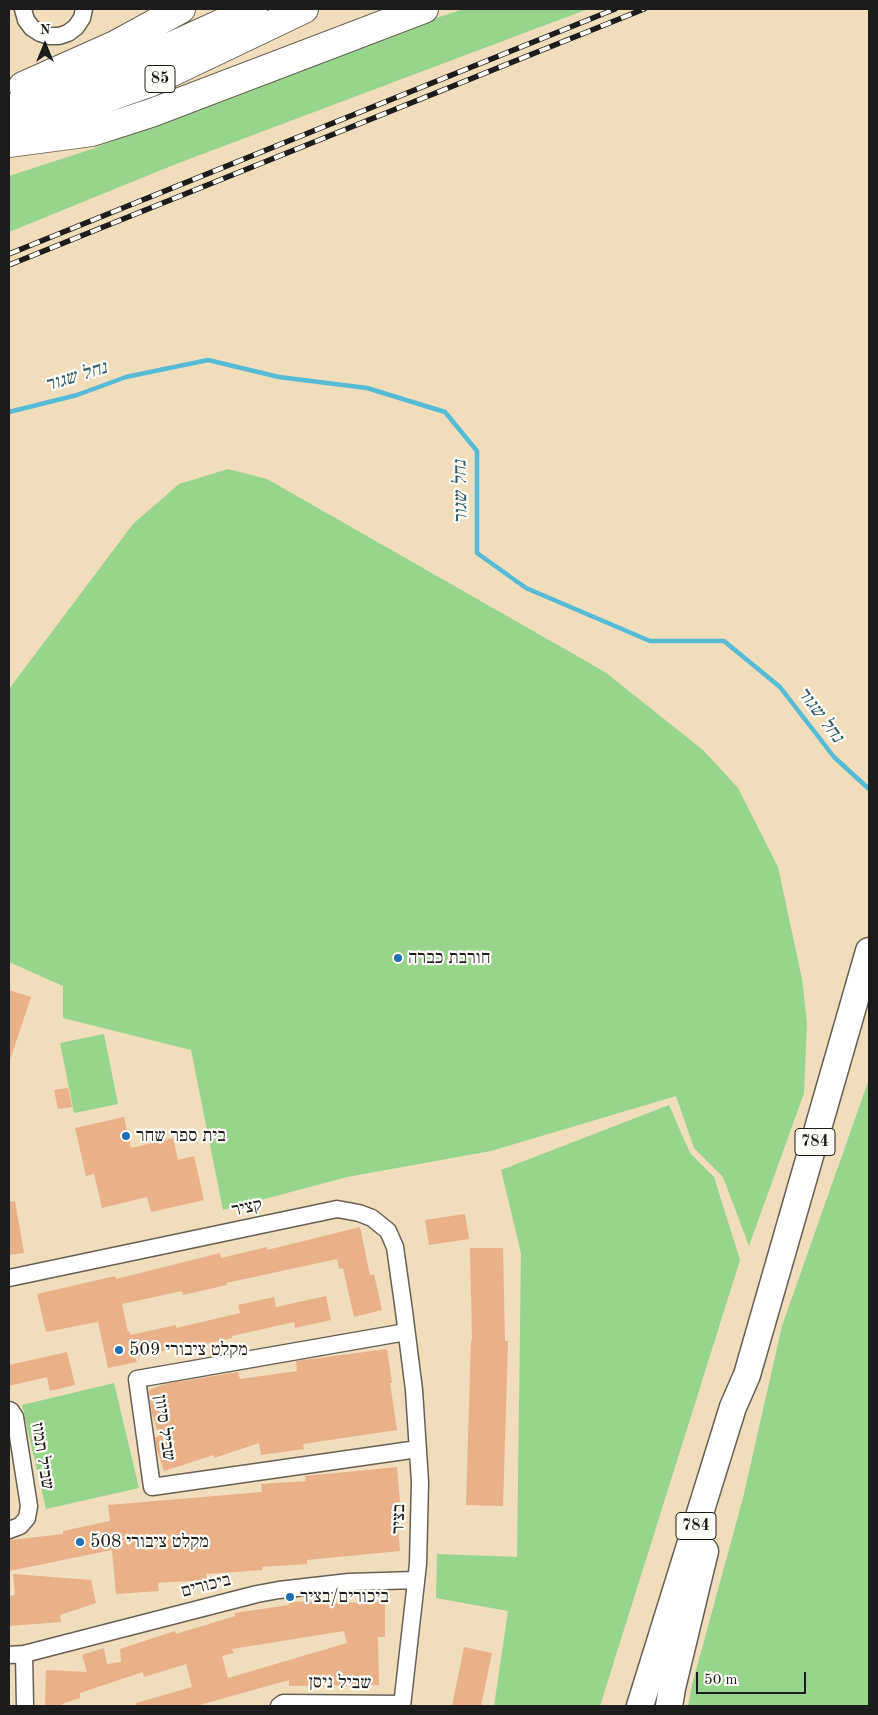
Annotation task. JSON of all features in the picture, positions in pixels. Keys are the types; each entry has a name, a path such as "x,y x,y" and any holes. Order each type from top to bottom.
{"highway":[{"path":"9,93 115,45 181,9"},
{"name":"85","path":"9,109 141,60 253,9"},
{"name":"85","path":"9,133 149,84 304,9"},
{"path":"9,142 92,132 204,94 424,9"}],"main road":[{"name":"784","path":"640,1706 733,1407 747,1375 836,1072 869,951"},
{"name":"784","path":"836,1072 869,1010"},
{"path":"669,1706 700,1572 743,1409 747,1375"},
{"path":"629,1706 638,1689 648,1678"}],"street":[{"path":"23,9 26,20 32,28 40,34 49,36 59,36 68,33 76,27 82,18 84,9"},
{"name":"קציר","path":"9,1278 337,1209 359,1213 372,1218 388,1231 395,1248 406,1332"},
{"name":"שביל סיוון","path":"406,1332 136,1379 152,1487 418,1449"},
{"name":"בציר","path":"402,1705 416,1580 420,1482 414,1390 406,1332"},
{"name":"שביל תמוז","path":"9,1410 11,1410 15,1417 29,1506 27,1518 20,1526 9,1530"},
{"name":"ביכורים","path":"16,1655 257,1594 350,1582 416,1580"},
{"path":"16,1655 24,1706"},
{"name":"שביל ניסן","path":"279,1706 283,1703 402,1705"}],"green space":[{"path":"464,9 588,9 176,164 9,232 9,176 95,148 374,38"},
{"path":"228,469 267,479 605,672 703,750 738,788 778,867 802,979 807,1023 804,1093 749,1246 723,1177 694,1148 676,1096 491,1151 347,1177 223,1210 191,1050 63,1018 63,986 9,962 9,689 133,524 179,484"},
{"path":"104,1034 118,1104 74,1113 60,1043"},
{"path":"869,1079 869,1706 688,1706 692,1685 743,1498 782,1326"},
{"path":"669,1105 690,1153 714,1177 740,1260 600,1706 494,1706 508,1611 436,1598 437,1554 517,1557 521,1253 501,1170"},
{"path":"114,1383 139,1488 46,1509 22,1405"}],"building":[{"path":"9,990 31,997 11,1057 9,1057"},
{"path":"68,1088 72,1107 58,1109 54,1090"},
{"path":"124,1117 131,1148 173,1138 178,1160 194,1156 204,1200 151,1212 147,1197 102,1208 94,1174 86,1176 75,1128"},
{"path":"15,1201 24,1253 9,1255 9,1202"},
{"path":"465,1214 469,1239 429,1245 425,1220"},
{"path":"360,1227 370,1275 374,1274 382,1310 354,1317 343,1268 339,1269 337,1259 226,1283 227,1285 183,1295 182,1291 122,1304 130,1335 176,1325 176,1328 240,1313 238,1305 274,1297 276,1307 326,1296 331,1320 295,1328 294,1322 197,1346 197,1343 135,1357 137,1362 108,1368 98,1322 46,1332 37,1294 115,1276 116,1279 220,1253 221,1258 267,1247 267,1250"},
{"path":"470,1248 503,1248 505,1341 508,1341 503,1506 466,1505 472,1340"},
{"path":"387,1349 397,1430 303,1444 304,1449 261,1455 259,1443 214,1458 214,1455 164,1471 157,1450 155,1438 159,1436 152,1414 149,1390 165,1384 238,1372 240,1379 297,1371 296,1361"},
{"path":"67,1352 75,1385 50,1391 47,1377 9,1386 9,1365"},
{"path":"397,1467 400,1502 396,1502 400,1551 307,1560 307,1564 262,1567 262,1570 206,1574 207,1580 158,1583 159,1591 116,1594 112,1550 9,1571 9,1540 63,1534 63,1531 110,1521 108,1505 262,1492 261,1484 306,1481 305,1476"},
{"path":"13,1574 91,1580 96,1603 60,1615 61,1622 9,1626 9,1596 15,1595"},
{"path":"289,1602 385,1602 385,1637 378,1637 379,1685 289,1686 289,1680 196,1706 137,1706 136,1703 192,1687 186,1664 144,1677 143,1672 80,1693 80,1698 62,1704 62,1706 45,1706 46,1670 87,1672 82,1655 104,1648 107,1664 121,1662 120,1649 175,1631 176,1634 235,1616 234,1613 289,1605","holes":["344,1631 347,1643 228,1678 222,1656 234,1653 232,1649"]},
{"path":"464,1647 492,1653 481,1706 452,1706"}],"waterway":[{"name":"נחל שגור","path":"9,412 77,395 126,377 208,360 279,377 367,388 445,412 477,451 477,553 526,588 650,641 724,641 780,687 834,757 869,789"}],"railway":[{"path":"9,254 615,9"},
{"path":"9,265 644,9"}],"place":[{"name":"חורבת כברה","path":"398,958"},
{"name":"בית ספר שחר","path":"126,1136"},
{"name":"מקלט ציבורי 509","path":"119,1350"},
{"name":"מקלט ציבורי 508","path":"80,1542"},
{"name":"ביכורים/בציר","path":"290,1597"}]}
